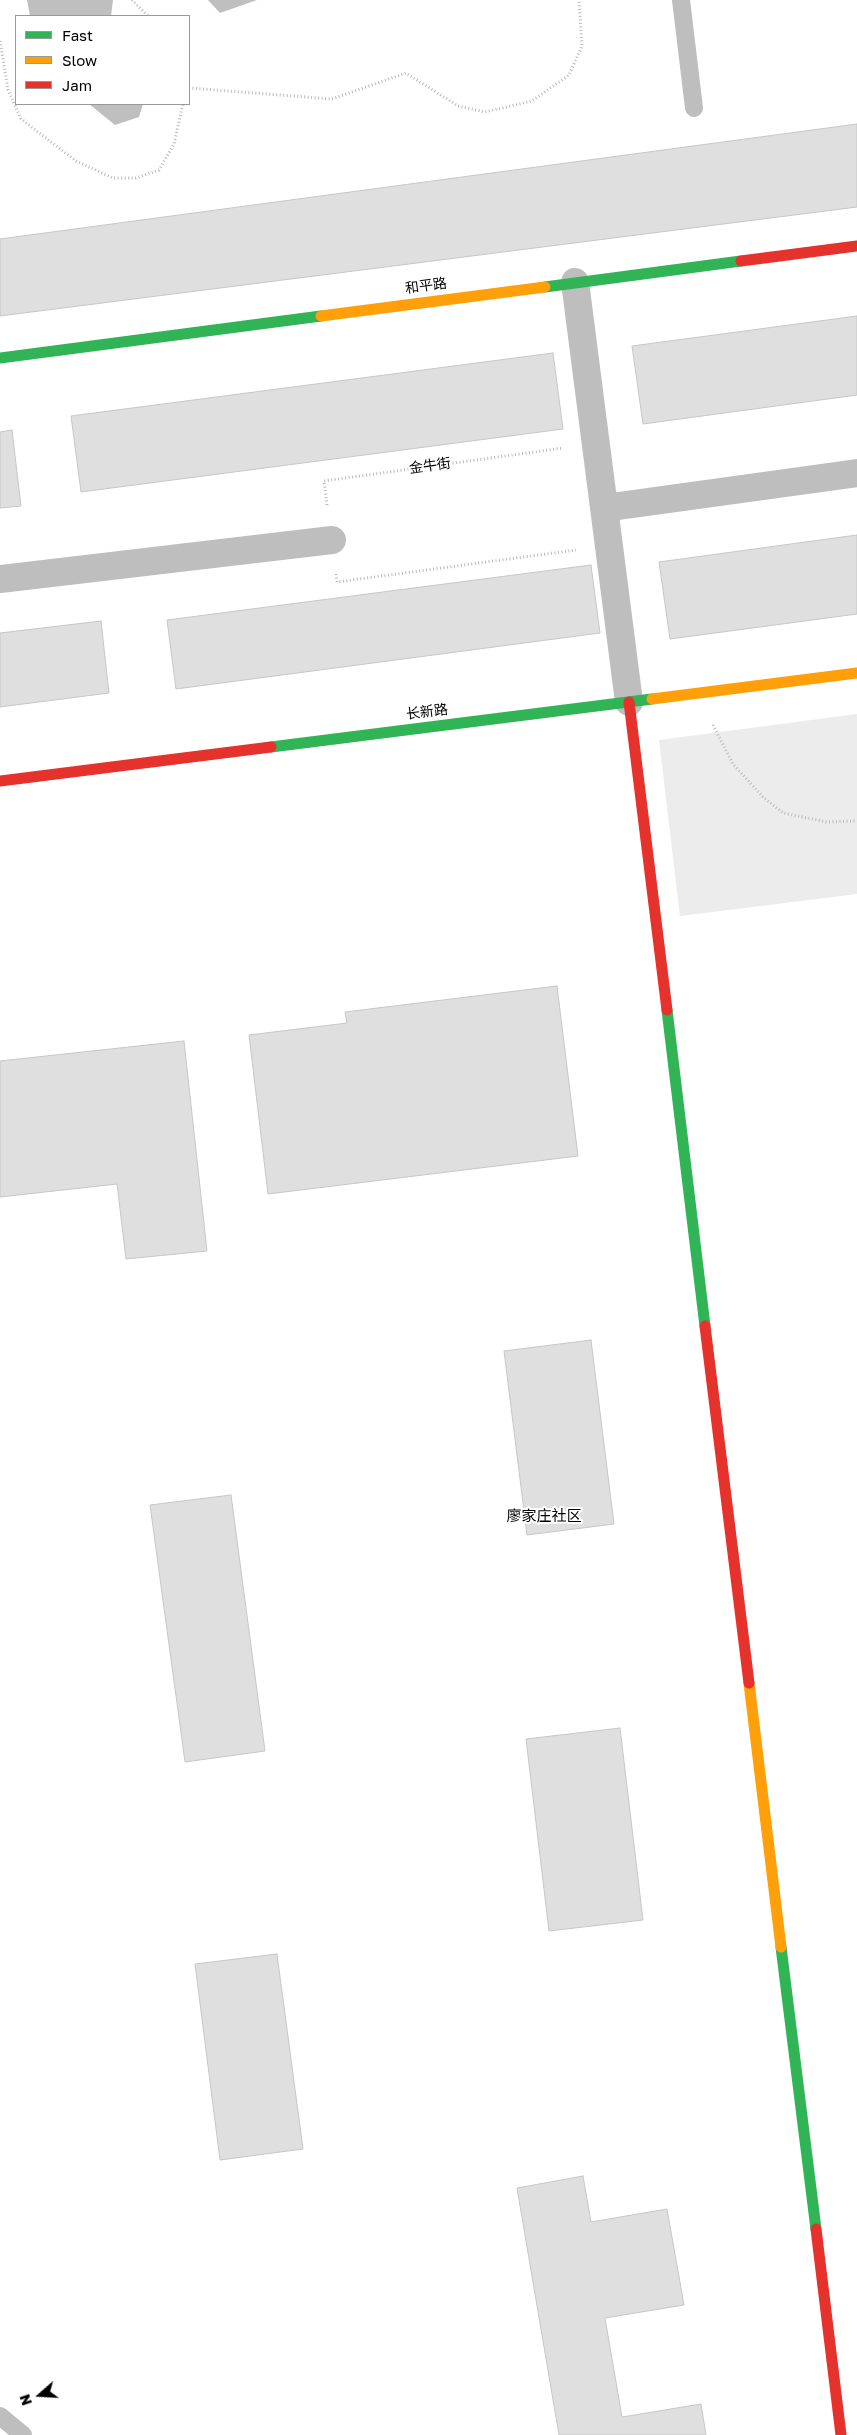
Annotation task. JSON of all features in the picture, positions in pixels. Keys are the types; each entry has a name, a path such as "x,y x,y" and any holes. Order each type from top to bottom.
{"street":[{"name":"和平路","path":"0,358 857,246"},
{"path":"575,282 629,702 841,2435"},
{"path":"604,508 857,473"},
{"path":"0,579 332,540"},
{"name":"长新路","path":"0,782 857,673"}],"lane":[{"path":"681,0 694,108"},
{"path":"0,2416 23,2435"}],"path":[{"path":"132,0 147,15"},
{"path":"190,88 332,99 406,73 458,106 485,112 532,102 569,75 582,46 579,0"},
{"path":"0,41 8,90 21,119 76,161 112,178 136,178 159,170 174,144 184,105"},
{"name":"金牛街","path":"596,444 324,480 337,582 609,545"},
{"path":"696,692 733,764 762,798 783,813 827,822 857,821"}],"shaded area":[{"path":"27,0 113,0 111,15 30,15"},
{"path":"208,0 257,0 220,13"},
{"path":"90,105 143,105 139,117 115,125"},
{"path":"857,714 857,894 680,916 659,740"}],"building":[{"path":"857,124 857,207 0,316 0,239"},
{"path":"857,316 857,395 643,424 632,346"},
{"path":"553,353 563,429 81,492 71,416"},
{"path":"12,430 21,506 0,508 0,432"},
{"path":"857,535 857,614 670,639 659,562"},
{"path":"591,565 600,633 176,689 167,620"},
{"path":"101,621 109,693 0,707 0,633"},
{"path":"557,986 578,1156 268,1194 249,1035 347,1023 345,1012"},
{"path":"184,1041 207,1251 126,1259 117,1184 0,1197 0,1061"},
{"path":"591,1340 614,1524 527,1535 504,1351"},
{"path":"231,1495 265,1751 185,1762 150,1505"},
{"path":"620,1728 643,1920 549,1931 526,1739"},
{"path":"277,1954 303,2149 220,2160 195,1964"},
{"path":"583,2176 591,2222 667,2209 684,2305 605,2318 622,2417 701,2404 706,2435 559,2435 517,2188"}],"traffic: fast":[{"path":"545,287 741,261"},
{"path":"0,358 321,316"},
{"path":"271,747 652,699"},
{"path":"667,1010 705,1326"},
{"path":"781,1947 816,2229"}],"traffic: slow":[{"path":"321,316 545,287"},
{"path":"652,699 857,673"},
{"path":"749,1683 781,1947"}],"traffic: jam":[{"path":"741,261 857,246"},
{"path":"629,702 667,1010"},
{"path":"0,781 271,747"},
{"path":"705,1326 749,1683"},
{"path":"816,2229 841,2435"}],"district":[{"name":"廖家庄社区","path":"544,1516"}]}
